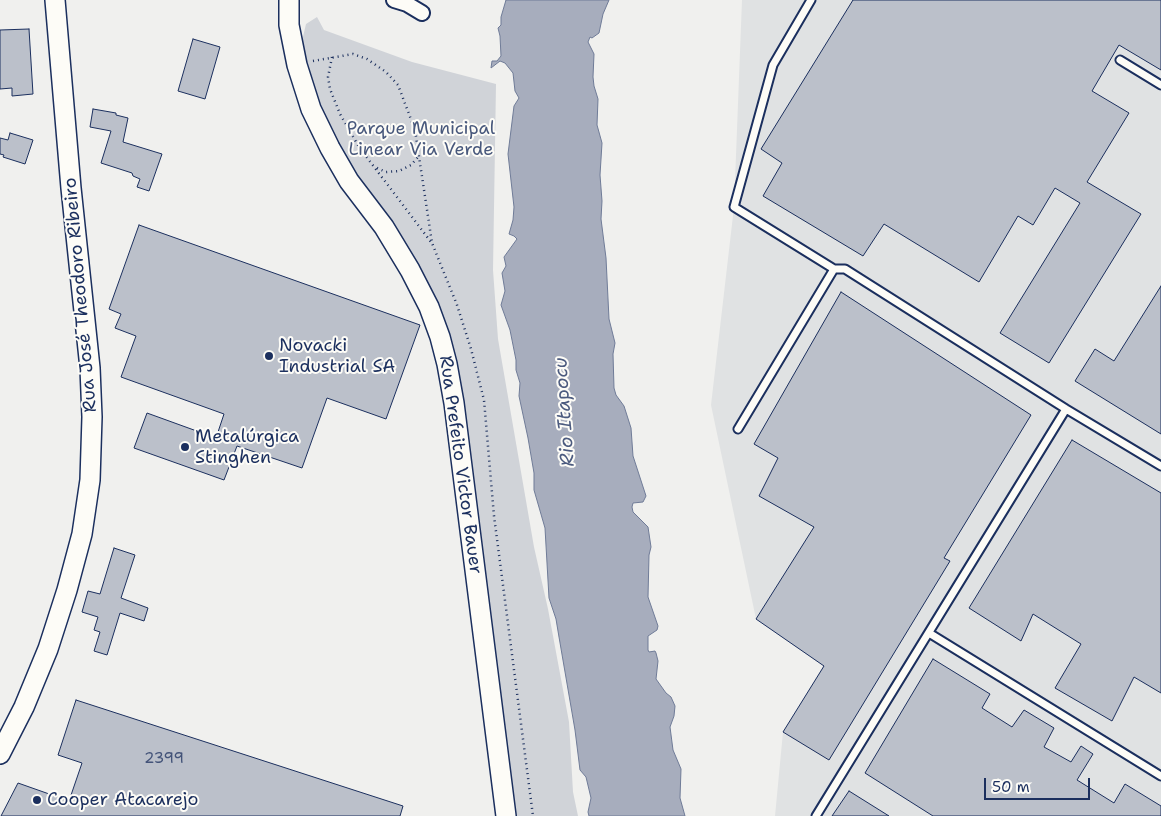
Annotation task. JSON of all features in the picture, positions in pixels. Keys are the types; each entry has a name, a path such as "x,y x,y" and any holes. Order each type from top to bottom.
{"main road":[{"name":"Rua José Theodoro Ribeiro","path":"0,754 24,707 48,649 82,534 90,480 92,417 90,368 69,169 55,0"},
{"name":"Rua Prefeito Victor Bauer","path":"288,0 289,25 296,65 311,109 330,148 349,180 384,227 410,270 429,307 440,337 454,403 506,816"}],"street":[{"path":"403,2 422,13"}],"lane":[{"path":"811,0 773,65 734,207 834,269 845,269 1066,409 1161,466"},
{"path":"1120,60 1161,85"},
{"path":"738,429 834,269"},
{"path":"816,816 1066,409"},
{"path":"928,633 1161,776"}],"path":[{"path":"332,57 328,77 330,89 340,114 359,147 432,243"},
{"path":"376,168 386,172 399,171 411,165 419,156"}],"shaded area":[{"path":"742,0 1161,0 1161,816 775,816 783,732 823,666 756,619 711,405 734,207"}],"green space":[{"name":"Parque Municipal Linear Via Verde","path":"317,17 324,30 412,62 496,84 493,270 498,339 534,547 548,609 569,722 573,792 578,816 515,816 457,368 440,307 418,266 338,146 321,107 304,57 302,41 306,24"}],"water":[{"name":"Rio Itapocu","path":"506,0 609,0 603,14 599,33 592,38 590,37 588,42 594,54 593,77 598,99 597,125 602,143 600,175 601,219 606,258 609,319 615,343 613,354 614,388 616,395 624,406 631,428 633,456 646,496 643,502 633,503 632,507 633,512 648,527 651,547 649,555 648,597 658,626 657,630 648,636 648,650 649,652 655,651 656,653 658,661 656,679 671,697 675,706 670,727 673,750 681,769 680,798 685,816 589,816 588,812 591,798 586,777 580,770 556,619 549,598 545,528 534,490 534,473 519,396 520,383 516,370 516,360 510,330 501,305 505,291 502,273 506,266 504,257 517,239 509,234 514,207 508,154 514,106 519,98 515,91 513,73 505,63 500,61 491,68 492,61 497,61 501,56 498,28 501,25 501,17"}],"building":[{"path":"853,0 1161,0 1161,70 1119,45 1092,91 1129,113 1087,182 1141,214 1049,363 1000,333 1080,203 1055,188 1033,225 1018,216 979,282 884,224 863,256 763,196 782,163 761,149"},
{"path":"29,29 33,94 12,96 12,88 0,89 0,30"},
{"path":"193,39 220,47 205,99 178,91"},
{"path":"93,109 116,113 116,115 128,118 123,142 162,154 149,191 137,187 140,179 133,176 132,173 101,163 111,131 90,127"},
{"path":"10,133 33,140 25,164 3,157 4,155 0,154 0,138 8,140"},
{"name":"Novacki Industrial SA","path":"139,225 420,325 386,419 327,398 302,468 237,446 224,480 134,448 147,413 216,438 224,414 121,377 136,336 115,328 121,314 109,309"},
{"path":"1161,286 1161,434 1075,381 1095,349 1114,361"},
{"path":"841,292 1031,415 944,558 950,561 829,760 783,732 824,666 756,619 814,527 759,496 778,458 754,444"},
{"path":"1072,440 1161,493 1161,693 1134,677 1112,721 1055,688 1081,644 1033,614 1021,641 969,608"},
{"path":"114,548 135,555 121,598 148,608 144,621 120,613 107,655 94,651 100,632 94,630 98,617 82,612 88,591 100,594"},
{"path":"933,659 990,694 982,708 1012,727 1024,710 1054,728 1044,747 1071,762 1081,746 1093,754 1077,780 1114,803 1125,784 1161,806 1161,816 933,816 865,773"},
{"path":"76,700 403,806 400,816 1,816 18,783 69,801 82,763 58,755"},
{"path":"849,791 889,816 832,816"}],"place":[{"name":"Novacki Industrial SA","path":"269,356"},
{"name":"Metalúrgica Stinghen","path":"185,447"},
{"name":"Cooper Atacarejo","path":"37,800"}]}
